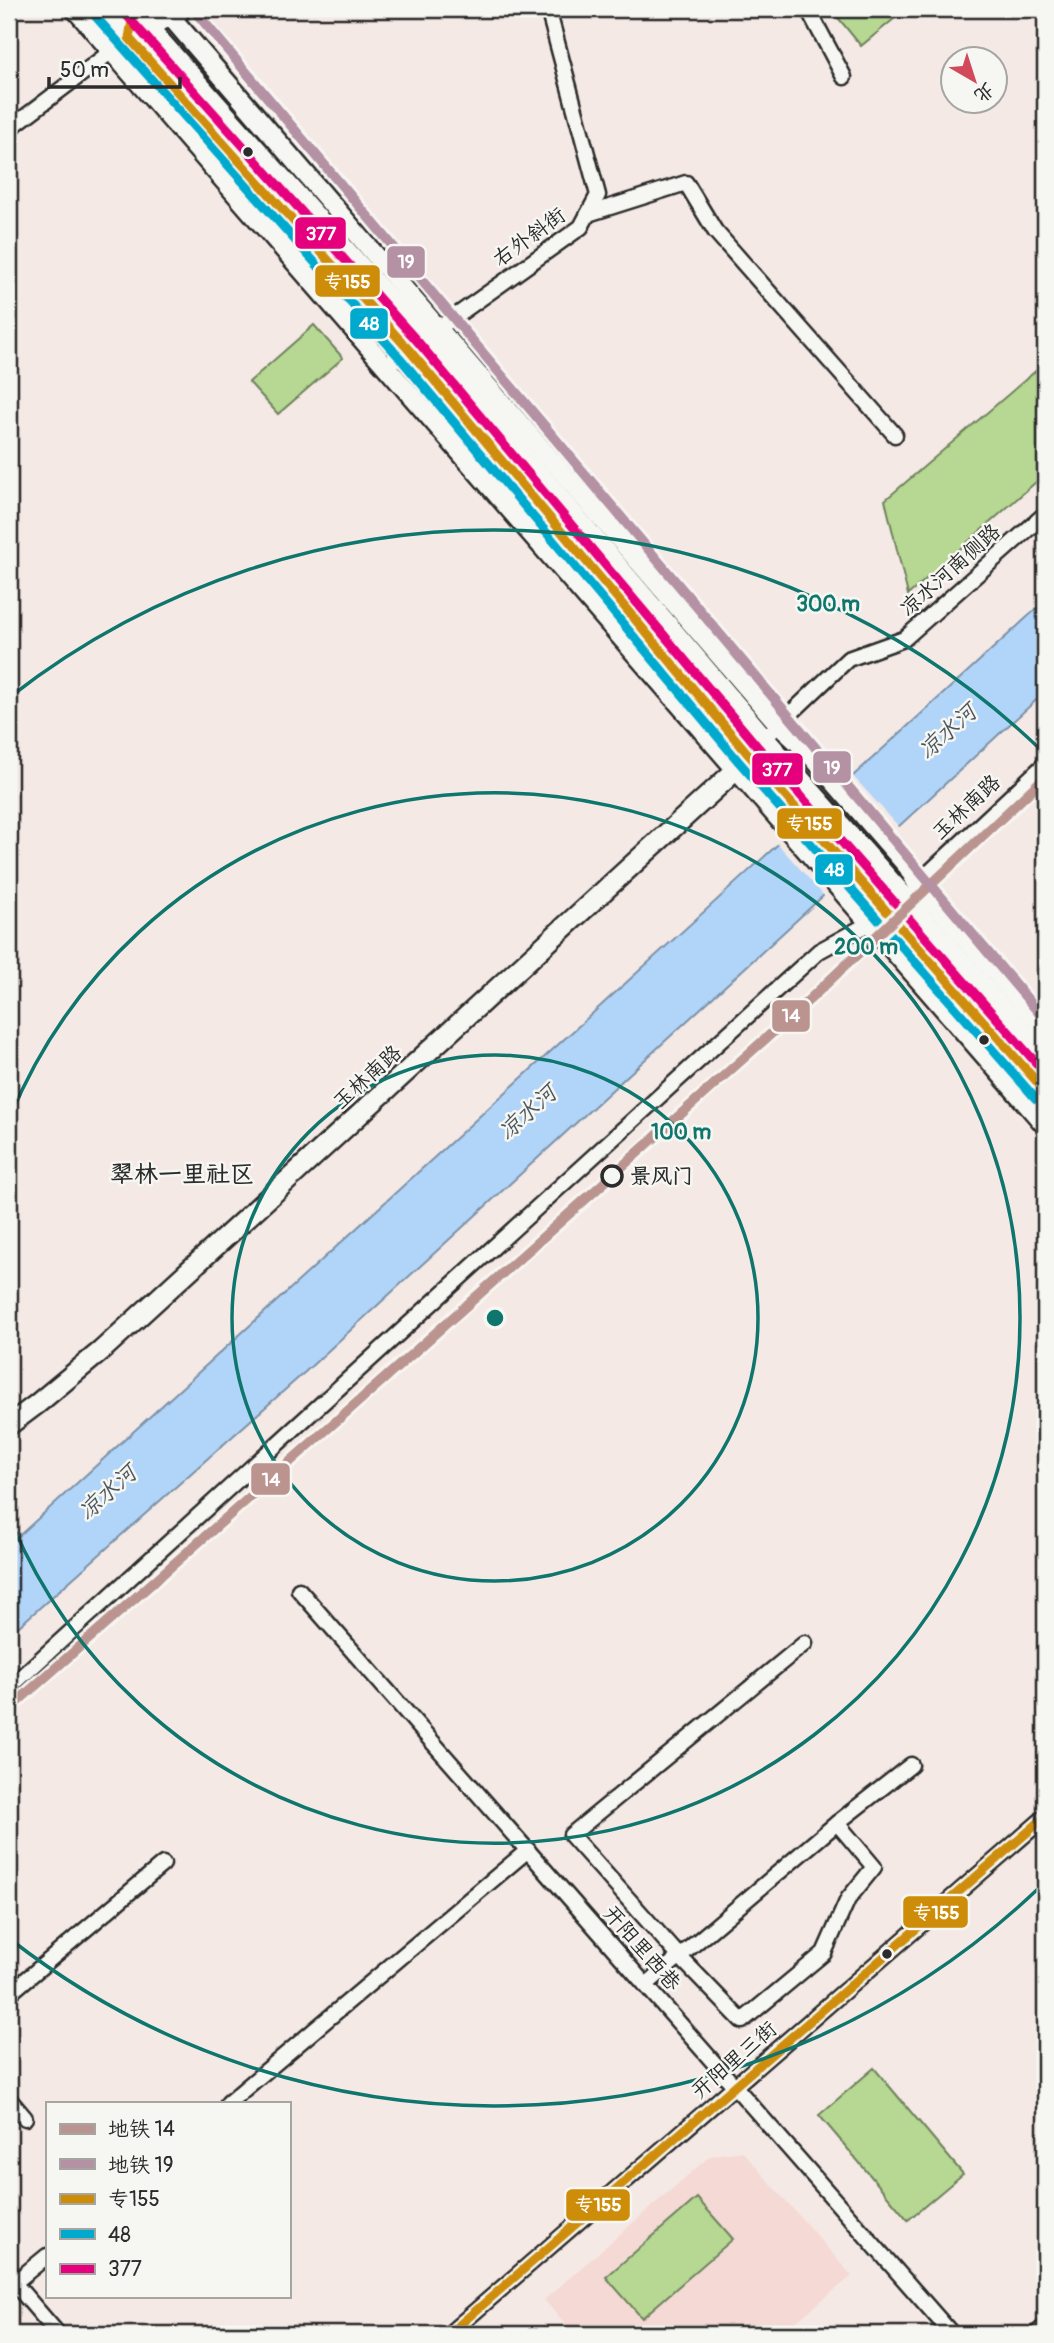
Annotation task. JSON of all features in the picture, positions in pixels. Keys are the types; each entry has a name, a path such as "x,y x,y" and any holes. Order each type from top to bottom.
{"main road":[{"path":"105,9 129,38 424,339 742,762 875,897 1045,1091"},
{"path":"129,38 133,9"},
{"path":"133,9 145,26 424,339 764,738 1045,1056"},
{"path":"129,38 173,11"},
{"name":"玉林南路","path":"9,1425 102,1351 742,762"}],"street":[{"path":"75,9 385,366 742,762"},
{"name":"右外斜街","path":"385,366 581,227 598,195 548,9"},
{"path":"808,9 844,77"},
{"path":"173,11 329,201 424,339 778,724 809,753 908,867 917,884 1045,1029"},
{"path":"9,129 129,38"},
{"path":"588,214 686,183 715,231 895,435"},
{"path":"329,201 357,264"},
{"name":"凉水河南侧路","path":"742,762 778,724 848,659 904,639 1045,514"},
{"name":"玉林南路","path":"917,884 1045,764"},
{"path":"768,790 865,917 1045,1125"},
{"path":"9,1688 819,951 865,917"},
{"name":"开阳里西巷","path":"299,1590 952,2334"},
{"path":"805,1643 571,1835 679,1956 742,2021 824,1953 848,1899 874,1867 837,1823"},
{"path":"646,1985 837,1823 911,1765"},
{"name":"开阳里三街","path":"450,2334 1045,1817"},
{"path":"229,2102 528,1850"},
{"path":"9,1994 163,1864"},
{"path":"9,2099 25,2118"},
{"path":"46,2257 11,2280 58,2334"},
{"path":"1036,2334 1045,2326"}],"shaded area":[{"path":"742,2151 852,2276 793,2324 797,2329 792,2334 575,2334 544,2300 710,2156"}],"green space":[{"path":"831,9 906,9 861,46"},
{"path":"314,325 343,358 278,414 249,382"},
{"path":"1045,363 1045,474 908,595 885,500"},
{"path":"874,2068 963,2174 908,2220 819,2115"},
{"path":"697,2198 733,2239 642,2318 606,2277"}],"water":[{"name":"凉水河","path":"1045,601 1045,692 305,1372 9,1635 9,1545"}],"pier":[{"path":"851,774 901,829 826,898 776,842"}],"metro line":[{"name":"19","path":"193,9 1045,1020"},
{"name":"14","path":"9,1709 810,999 1045,777"}],"transit line":[{"name":"377","path":"121,9 418,342 757,746 1045,1073"},
{"name":"专155","path":"134,9 129,38 409,350 748,754 1045,1091"},
{"name":"48","path":"96,17 400,358 739,762 1036,1099"},
{"name":"专155","path":"449,2334 1045,1817"}],"place":[{"name":"景风门","path":"612,1176"}],"district":[{"name":"翠林一里社区","path":"182,1174"}]}
